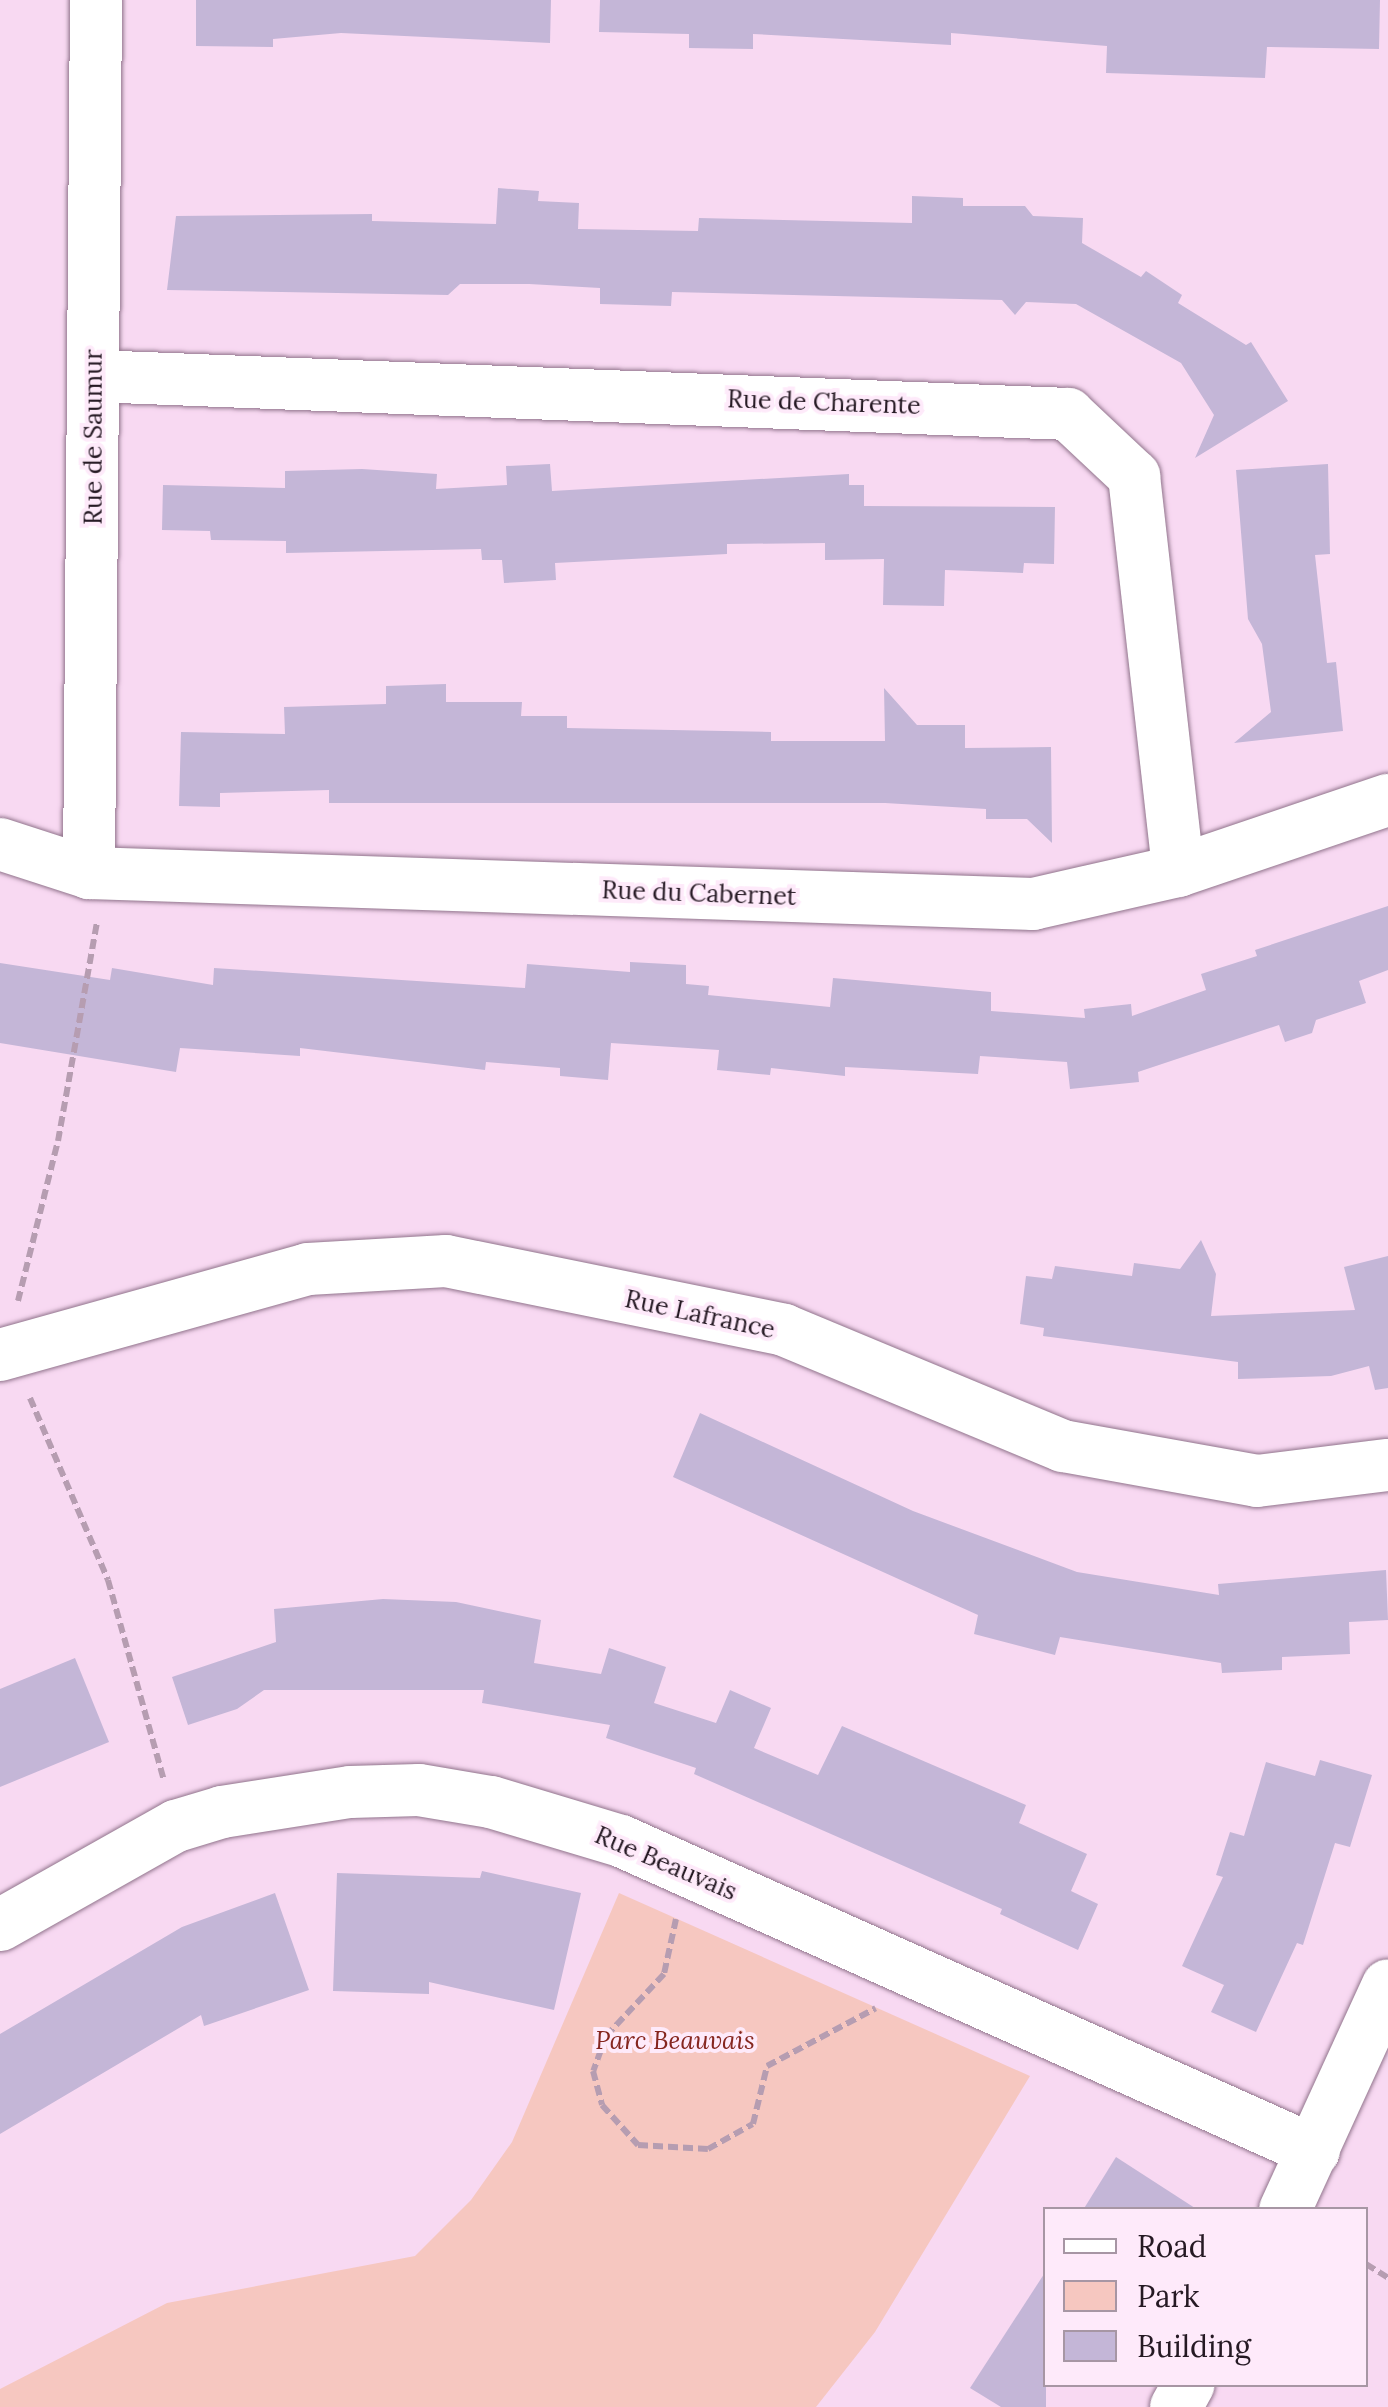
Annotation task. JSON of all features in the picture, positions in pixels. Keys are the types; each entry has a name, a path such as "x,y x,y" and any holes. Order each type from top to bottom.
{"street":[{"name":"Rue de Saumur","path":"89,873 96,0"},
{"name":"Rue de Charente","path":"93,376 1068,414 1134,476 1178,871"},
{"name":"Rue du Cabernet","path":"0,844 89,873 1033,904 1178,871 1388,800"},
{"name":"Rue Lafrance","path":"0,1355 308,1269 446,1262 784,1330 1062,1446 1257,1481 1388,1465"},
{"name":"Rue Beauvais","path":"0,1925 176,1826 277,1801 419,1790 550,1816 680,1868 1314,2151"},
{"path":"1286,2207 1388,1985"}],"path":[{"path":"33,1242 98,927 89,873"},
{"path":"44,1431 108,1580 176,1826"},
{"path":"680,1868 664,1974 606,2036 593,2071 602,2104 638,2144 708,2149 753,2124 767,2066 884,2004 901,1966"}],"green space":[{"name":"Parc Beauvais","path":"619,1893 1030,2076 875,2332 816,2407 0,2407 0,2389 167,2303 415,2256 471,2200 512,2142"}],"building":[{"path":"196,0 551,0 550,43 341,33 273,39 273,47 196,46"},
{"path":"600,0 1380,0 1379,49 1267,47 1265,78 1106,73 1107,46 951,33 951,45 753,34 753,49 689,48 689,34 599,32"},
{"path":"498,188 539,191 538,201 579,203 578,229 698,231 699,218 912,223 912,196 963,198 963,206 1025,206 1033,216 1083,218 1082,243 1141,277 1146,271 1182,295 1178,303 1246,345 1251,342 1288,401 1195,458 1214,415 1181,363 1076,304 1026,302 1015,315 1002,300 672,292 671,306 600,304 600,288 529,284 460,284 448,295 167,290 176,216 372,214 372,221 496,224"},
{"path":"550,464 552,491 849,474 849,485 864,485 864,506 1055,507 1054,564 1024,563 1023,573 945,570 944,606 883,605 884,559 825,560 825,543 727,544 727,554 555,563 556,580 504,583 502,560 482,560 481,549 286,553 286,541 211,540 210,531 162,530 163,485 285,488 285,471 362,469 437,474 436,489 507,485 506,466"},
{"path":"1328,464 1330,554 1315,555 1327,663 1336,662 1343,731 1234,743 1271,712 1262,644 1248,619 1236,470"},
{"path":"446,684 446,702 522,702 521,716 567,716 567,728 771,732 771,741 885,741 884,688 917,725 965,725 965,748 1051,747 1052,843 1027,819 986,819 986,809 885,803 329,803 329,790 220,793 220,807 179,806 181,732 285,734 284,707 386,704 386,686"},
{"path":"1388,906 1388,970 1359,981 1366,1003 1316,1020 1312,1033 1285,1042 1279,1025 1138,1072 1139,1082 1070,1089 1067,1062 980,1056 978,1074 845,1067 845,1076 771,1068 770,1075 717,1070 719,1050 611,1043 608,1080 560,1076 560,1068 486,1062 485,1070 300,1048 300,1056 180,1048 176,1072 0,1043 0,963 110,980 112,968 213,985 214,968 525,988 527,964 630,972 630,962 686,965 686,984 709,986 708,995 830,1007 833,978 991,992 991,1011 1085,1018 1084,1009 1131,1004 1132,1016 1206,990 1201,974 1257,956 1255,950"},
{"path":"1201,1240 1216,1274 1211,1316 1355,1310 1344,1267 1388,1256 1388,1388 1375,1390 1369,1366 1331,1376 1238,1379 1238,1362 1043,1336 1044,1328 1020,1324 1026,1276 1052,1279 1055,1266 1132,1276 1134,1263 1180,1269"},
{"path":"700,1413 913,1511 1077,1572 1219,1595 1218,1584 1386,1570 1388,1620 1349,1622 1350,1654 1282,1657 1282,1670 1222,1673 1221,1663 1060,1637 1055,1655 974,1634 978,1615 673,1477"},
{"path":"383,1599 456,1602 541,1620 534,1663 601,1674 609,1648 666,1667 654,1703 716,1723 730,1690 771,1708 754,1748 818,1775 842,1726 1026,1805 1019,1823 1087,1854 1071,1891 1098,1904 1078,1950 1000,1914 1002,1909 694,1774 696,1768 606,1738 610,1725 482,1703 484,1690 264,1690 237,1709 188,1725 172,1677 276,1642 274,1609"},
{"path":"75,1658 109,1742 0,1787 0,1689"},
{"path":"1320,1760 1372,1775 1350,1847 1335,1843 1303,1945 1297,1943 1256,2032 1211,2012 1224,1985 1182,1966 1223,1877 1216,1875 1230,1832 1244,1836 1266,1762 1315,1776"},
{"path":"482,1871 581,1893 554,2010 429,1982 429,1994 333,1991 337,1873 480,1878"},
{"path":"275,1893 309,1990 204,2026 201,2015 0,2134 0,2034 182,1927"},
{"path":"1116,2157 1193,2207 1085,2207"},
{"path":"1043,2276 1046,2407 1001,2407 970,2388"}]}
